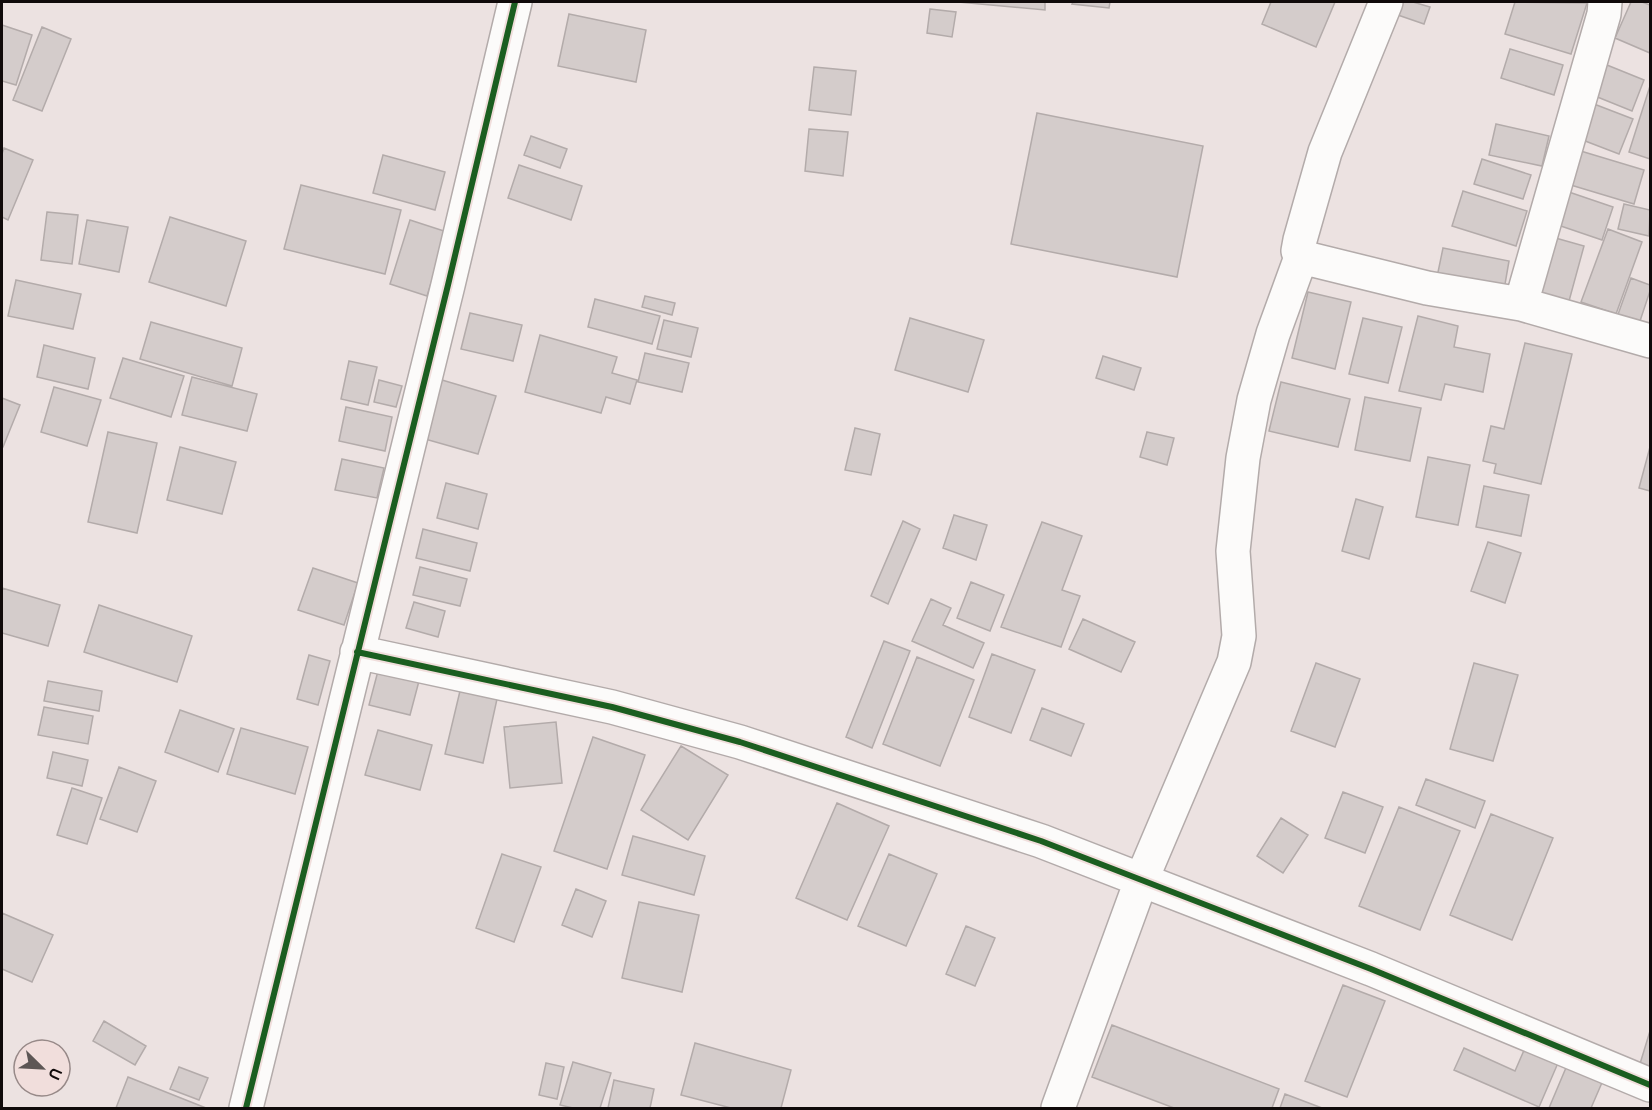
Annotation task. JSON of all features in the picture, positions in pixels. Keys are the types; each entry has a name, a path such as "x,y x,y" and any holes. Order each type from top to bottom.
{"street":[{"path":"246,1108 515,2"},
{"path":"1058,1108 1142,880 1234,662 1239,636 1233,551 1243,458 1257,389 1273,334 1301,257 1298,251 1300,240 1325,152 1386,2"},
{"path":"1521,304 1604,14 1605,2"},
{"path":"1301,257 1427,288 1521,304 1650,341"},
{"path":"357,652 612,707 740,742 1041,842 1371,969 1650,1085"}],"building":[{"path":"958,2 1045,2 1045,10"},
{"path":"1073,2 1110,2 1109,8 1072,4"},
{"path":"1271,2 1335,2 1316,47 1262,24"},
{"path":"1396,2 1413,2 1430,7 1424,24 1392,13"},
{"path":"1515,2 1587,3 1571,54 1505,34"},
{"path":"1631,2 1650,5 1650,53 1615,38"},
{"path":"930,9 956,12 952,37 927,33"},
{"path":"569,14 646,30 636,82 558,66"},
{"path":"2,25 32,35 16,85 2,81"},
{"path":"42,27 71,39 42,111 13,100"},
{"path":"1510,49 1563,65 1554,95 1501,78"},
{"path":"1602,63 1644,80 1632,111 1590,94"},
{"path":"814,67 856,71 851,115 809,110"},
{"path":"1650,86 1650,159 1629,152"},
{"path":"1594,104 1633,119 1619,154 1580,139"},
{"path":"1037,113 1203,146 1177,277 1011,244"},
{"path":"1496,124 1549,136 1542,166 1489,155"},
{"path":"809,129 848,132 843,176 805,171"},
{"path":"531,136 567,149 560,168 524,155"},
{"path":"4,148 33,160 8,220 2,217 2,154"},
{"path":"1574,149 1644,170 1634,204 1564,183"},
{"path":"383,155 445,172 435,210 373,193"},
{"path":"1482,159 1531,175 1523,199 1474,184"},
{"path":"519,165 582,186 571,220 508,198"},
{"path":"301,185 401,210 385,274 284,249"},
{"path":"1560,189 1613,207 1602,240 1549,222"},
{"path":"1463,191 1527,211 1516,246 1452,226"},
{"path":"1624,204 1650,210 1649,236 1618,229"},
{"path":"47,212 78,215 72,264 41,260"},
{"path":"170,217 246,241 226,306 149,282"},
{"path":"87,220 128,227 119,272 79,264"},
{"path":"410,220 447,232 427,296 390,284"},
{"path":"1608,229 1642,242 1616,314 1581,302"},
{"path":"1552,237 1584,246 1566,312 1535,304"},
{"path":"1443,248 1509,261 1504,290 1437,277"},
{"path":"1631,278 1650,285 1638,327 1616,320"},
{"path":"16,280 81,294 73,329 8,316"},
{"path":"1308,292 1351,302 1335,369 1292,358"},
{"path":"645,296 675,303 672,315 642,307"},
{"path":"595,299 660,316 652,344 588,327"},
{"path":"470,313 522,325 513,361 461,349"},
{"path":"1418,316 1458,326 1454,347 1490,354 1483,392 1445,384 1441,400 1399,391"},
{"path":"910,318 984,340 968,392 895,370"},
{"path":"1363,318 1402,327 1388,383 1349,374"},
{"path":"664,320 698,328 691,357 657,349"},
{"path":"151,322 242,348 232,386 140,359"},
{"path":"540,335 617,357 612,373 637,380 630,404 606,397 601,413 525,392"},
{"path":"1525,343 1572,354 1541,484 1494,473 1496,464 1483,461 1491,426 1504,429"},
{"path":"44,345 95,358 88,389 37,377"},
{"path":"645,353 689,363 682,392 638,382"},
{"path":"1103,356 1141,368 1134,390 1096,378"},
{"path":"123,358 184,376 171,417 110,398"},
{"path":"349,361 377,367 368,405 341,399"},
{"path":"192,377 257,394 247,431 182,415"},
{"path":"379,380 402,386 396,407 374,402"},
{"path":"442,380 496,396 478,454 425,439"},
{"path":"1281,382 1350,399 1338,447 1269,431"},
{"path":"54,387 101,400 87,446 41,432"},
{"path":"1365,397 1421,408 1410,461 1355,450"},
{"path":"2,398 20,405 3,447 2,447"},
{"path":"346,407 392,417 385,451 339,441"},
{"path":"855,428 880,434 871,475 845,470"},
{"path":"108,432 157,443 137,533 88,522"},
{"path":"1147,432 1174,438 1167,465 1140,457"},
{"path":"180,447 236,462 222,514 167,500"},
{"path":"1650,447 1650,491 1639,488"},
{"path":"1428,457 1470,465 1458,525 1416,517"},
{"path":"342,459 384,468 377,498 335,490"},
{"path":"446,483 487,494 478,529 437,518"},
{"path":"1484,486 1529,495 1521,536 1476,527"},
{"path":"1356,499 1383,507 1369,559 1342,551"},
{"path":"954,515 987,525 976,560 943,548"},
{"path":"903,521 920,529 888,604 871,596"},
{"path":"1042,522 1082,536 1062,590 1080,596 1061,647 1001,627"},
{"path":"423,529 477,543 470,571 416,558"},
{"path":"1488,542 1521,553 1505,603 1471,591"},
{"path":"420,567 467,579 460,606 413,595"},
{"path":"313,568 358,583 344,625 298,610"},
{"path":"971,582 1004,595 990,631 957,618"},
{"path":"2,588 60,605 48,646 2,633"},
{"path":"931,599 951,608 943,625 984,643 973,668 912,641"},
{"path":"414,602 445,611 438,637 406,628"},
{"path":"99,605 192,636 177,682 84,652"},
{"path":"1083,619 1135,642 1121,672 1069,649"},
{"path":"884,641 910,651 872,748 846,737"},
{"path":"992,654 1035,670 1011,733 969,717"},
{"path":"309,655 330,661 318,705 297,699"},
{"path":"917,657 974,680 940,766 883,744"},
{"path":"1316,663 1360,679 1335,747 1291,731"},
{"path":"1474,663 1518,675 1493,761 1450,749"},
{"path":"378,671 419,681 410,715 369,705"},
{"path":"48,681 102,691 99,711 44,701"},
{"path":"460,691 497,699 483,763 445,754"},
{"path":"44,707 93,716 88,744 38,735"},
{"path":"1042,708 1084,724 1071,756 1030,740"},
{"path":"180,710 234,729 218,772 165,752"},
{"path":"556,722 562,783 510,788 504,727"},
{"path":"241,728 308,747 295,794 227,774"},
{"path":"378,730 432,745 420,790 365,775"},
{"path":"593,737 645,755 607,869 554,851"},
{"path":"681,746 728,775 688,840 641,810"},
{"path":"53,752 88,760 82,786 47,778"},
{"path":"119,767 156,781 137,832 100,819"},
{"path":"1426,779 1485,801 1475,828 1416,805"},
{"path":"72,788 102,798 87,844 57,835"},
{"path":"1343,792 1383,807 1365,853 1325,838"},
{"path":"837,803 889,826 847,920 796,898"},
{"path":"1399,807 1460,831 1420,930 1359,906"},
{"path":"1491,814 1553,838 1512,940 1450,915"},
{"path":"1281,818 1308,835 1283,873 1257,856"},
{"path":"633,836 705,856 694,895 622,875"},
{"path":"502,854 541,867 514,942 476,928"},
{"path":"889,854 937,874 906,946 858,926"},
{"path":"576,889 606,901 592,937 562,925"},
{"path":"639,902 699,915 682,992 622,978"},
{"path":"2,913 53,935 32,982 2,969"},
{"path":"966,926 995,938 975,986 946,974"},
{"path":"1343,985 1385,1001 1347,1097 1305,1081"},
{"path":"104,1021 146,1046 135,1065 93,1041"},
{"path":"1112,1025 1279,1089 1272,1108 1174,1108 1092,1077"},
{"path":"1650,1031 1650,1071 1639,1067"},
{"path":"695,1043 791,1070 781,1108 731,1108 681,1095"},
{"path":"1464,1048 1515,1071 1525,1048 1558,1063 1539,1107 1454,1070"},
{"path":"573,1062 611,1073 600,1108 573,1108 560,1105"},
{"path":"546,1063 564,1067 557,1099 539,1095"},
{"path":"1568,1063 1604,1078 1591,1108 1549,1108"},
{"path":"179,1067 208,1078 199,1100 170,1089"},
{"path":"128,1077 206,1108 116,1108"},
{"path":"614,1080 654,1089 650,1108 608,1108"},
{"path":"1285,1094 1322,1108 1280,1108"}],"cycle path":[{"path":"246,1108 515,2"},
{"path":"357,652 612,707 740,742 1041,841 1371,969 1650,1085"}]}
